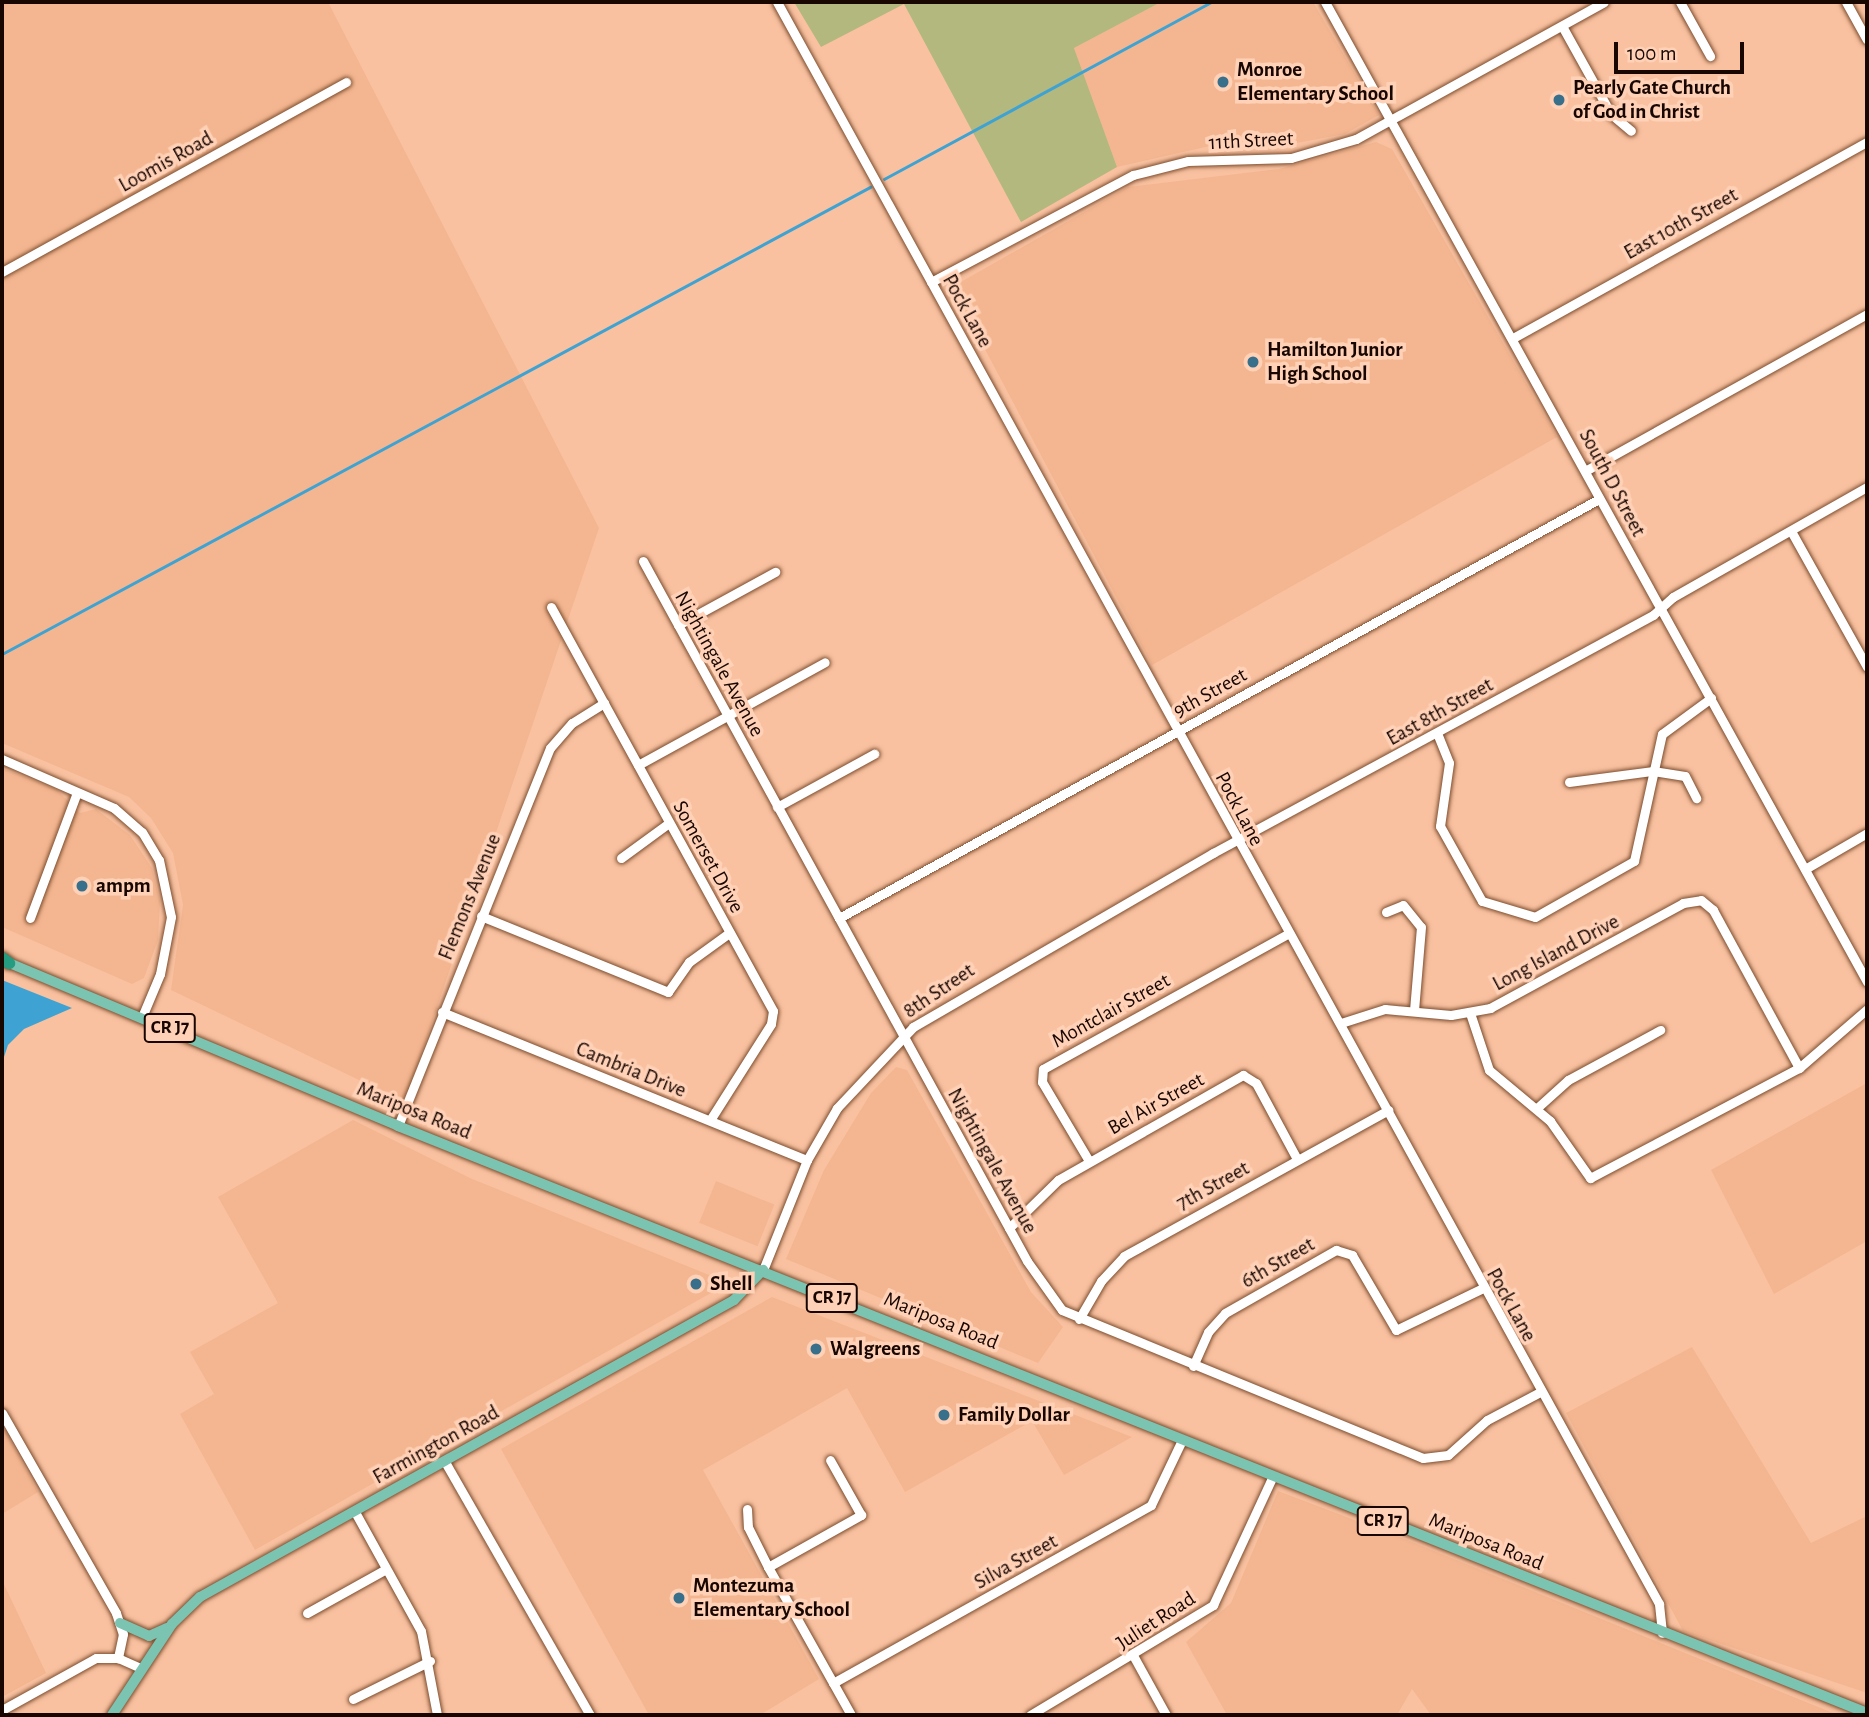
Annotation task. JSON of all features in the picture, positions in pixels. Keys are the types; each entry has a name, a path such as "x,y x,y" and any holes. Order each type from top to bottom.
{"main road":[{"name":"Mariposa Road","path":"4,961 398,1126 763,1270 1865,1714"},
{"name":"Farmington Road","path":"112,1715 140,1668 172,1624 217,1586 734,1300 763,1270"},
{"path":"120,1623 149,1636 172,1624"}],"street":[{"name":"Pock Lane","path":"777,2 1178,730 1236,841 1341,1023 1481,1289 1659,1604 1662,1633"},
{"name":"South D Street","path":"1325,2 1867,982"},
{"name":"11th Street","path":"932,282 1133,175 1188,161 1308,155 1392,121 1604,2"},
{"path":"1680,2 1710,56"},
{"path":"1846,2 1867,40"},
{"path":"1562,26 1611,114 1631,131"},
{"name":"Loomis Road","path":"2,272 346,82"},
{"name":"East 10th Street","path":"1513,338 1867,142"},
{"path":"1585,471 1867,314"},
{"name":"East 8th Street","path":"1236,841 1661,609 1867,487"},
{"name":"9th Street","path":"839,918 1599,499"},
{"path":"1791,531 1867,667"},
{"name":"Nightingale Avenue","path":"643,561 1009,1228 1051,1299 1079,1319 1429,1459 1448,1455 1487,1420 1540,1392"},
{"path":"678,625 775,572"},
{"name":"Somerset Drive","path":"551,607 774,1015 710,1120"},
{"path":"638,765 825,662"},
{"path":"1437,733 1449,763 1440,826 1482,901 1525,917 1544,914 1634,861 1664,731 1711,698"},
{"name":"Flemons Avenue","path":"398,1126 550,748 572,723 604,703"},
{"path":"777,807 874,754"},
{"path":"2,759 128,817 159,860 170,891 167,951 142,1017"},
{"path":"1569,782 1653,771 1685,776 1696,798"},
{"path":"30,918 77,792"},
{"path":"621,858 669,823"},
{"path":"1805,869 1867,833"},
{"name":"8th Street","path":"763,1270 807,1160 854,1085 904,1037 963,993 1236,841"},
{"name":"Long Island Drive","path":"1341,1023 1369,1012 1471,1013 1506,1002 1683,903 1701,900 1713,910 1799,1068"},
{"path":"1386,912 1403,905 1420,927 1414,1011"},
{"path":"481,916 668,992 689,961 729,933"},
{"name":"Montclair Street","path":"1089,1161 1042,1082 1043,1069 1289,934"},
{"path":"1471,1013 1489,1070 1537,1108 1590,1178 1799,1068 1867,1009"},
{"name":"Cambria Drive","path":"442,1012 807,1160"},
{"path":"1537,1108 1568,1080 1660,1030"},
{"name":"Bel Air Street","path":"1009,1228 1058,1180 1244,1075 1256,1083 1297,1159"},
{"name":"7th Street","path":"1079,1319 1101,1280 1124,1256 1388,1110"},
{"name":"6th Street","path":"1193,1366 1208,1332 1225,1313 1336,1250 1352,1255 1396,1331 1481,1289"},
{"path":"2,1413 120,1623 118,1658"},
{"name":"Silva Street","path":"834,1683 1151,1505 1182,1440"},
{"path":"768,1567 861,1515 830,1460"},
{"path":"445,1462 590,1715"},
{"name":"Juliet Road","path":"1030,1715 1133,1657 1220,1597 1273,1476"},
{"path":"747,1509 748,1527 768,1567 851,1715"},
{"path":"355,1512 430,1661 437,1715"},
{"path":"307,1613 386,1569"},
{"path":"1133,1657 1166,1715"},
{"path":"2,1710 96,1658 118,1658 140,1668"},
{"path":"353,1699 430,1661"}],"shaded area":[{"path":"2,2 328,2 599,528 405,1102 171,990 183,905 173,853 151,818 129,797 2,743"},
{"name":"Monroe Elementary School","path":"1161,2 1313,2 1379,115 1345,134 1291,144 1210,146 1117,167 1074,48"},
{"name":"Hamilton Junior High School","path":"1376,142 1392,149 1557,437 1152,665 952,287 1128,187 1279,169"},
{"path":"2,768 57,790 80,813 96,809 130,835 152,868 160,901 158,940 144,978 132,984 2,927"},
{"path":"896,1067 907,1070 1031,1292 1063,1327 1038,1363 786,1259 824,1170 871,1093"},
{"path":"1867,1083 1867,1241 1774,1294 1711,1170"},
{"path":"353,1120 470,1178 714,1277 718,1289 255,1550 180,1414 214,1394 190,1352 278,1303 218,1197"},
{"path":"716,1181 774,1205 758,1246 699,1223"},
{"name":"Montezuma Elementary School","path":"772,1297 1132,1437 1064,1475 1032,1421 905,1492 847,1388 703,1470 819,1679 760,1715 649,1715 501,1449"},
{"path":"1692,1347 1811,1543 1867,1516 1867,1693 1683,1631 1566,1413"},
{"path":"2,1425 38,1492 2,1514"},
{"path":"1278,1491 1407,1540 1838,1715 1431,1715 1412,1689 1397,1715 1227,1715 1186,1642 1231,1603"},
{"path":"2,1580 46,1673 2,1697"}],"green space":[{"path":"794,2 1161,2 1074,48 1117,167 1021,222 904,4 821,47"}],"water":[{"path":"2,980 72,1008 24,1029 8,1045 2,1063"}],"waterway":[{"path":"884,179 1211,2"},
{"path":"2,654 870,187"}],"place":[{"name":"Monroe Elementary School","path":"1223,82"},
{"name":"Pearly Gate Church of God in Christ","path":"1559,100"},
{"name":"Hamilton Junior High School","path":"1253,362"},
{"name":"ampm","path":"82,886"},
{"name":"Shell","path":"696,1284"},
{"name":"Walgreens","path":"816,1349"},
{"name":"Family Dollar","path":"944,1415"},
{"name":"Montezuma Elementary School","path":"679,1598"}]}
